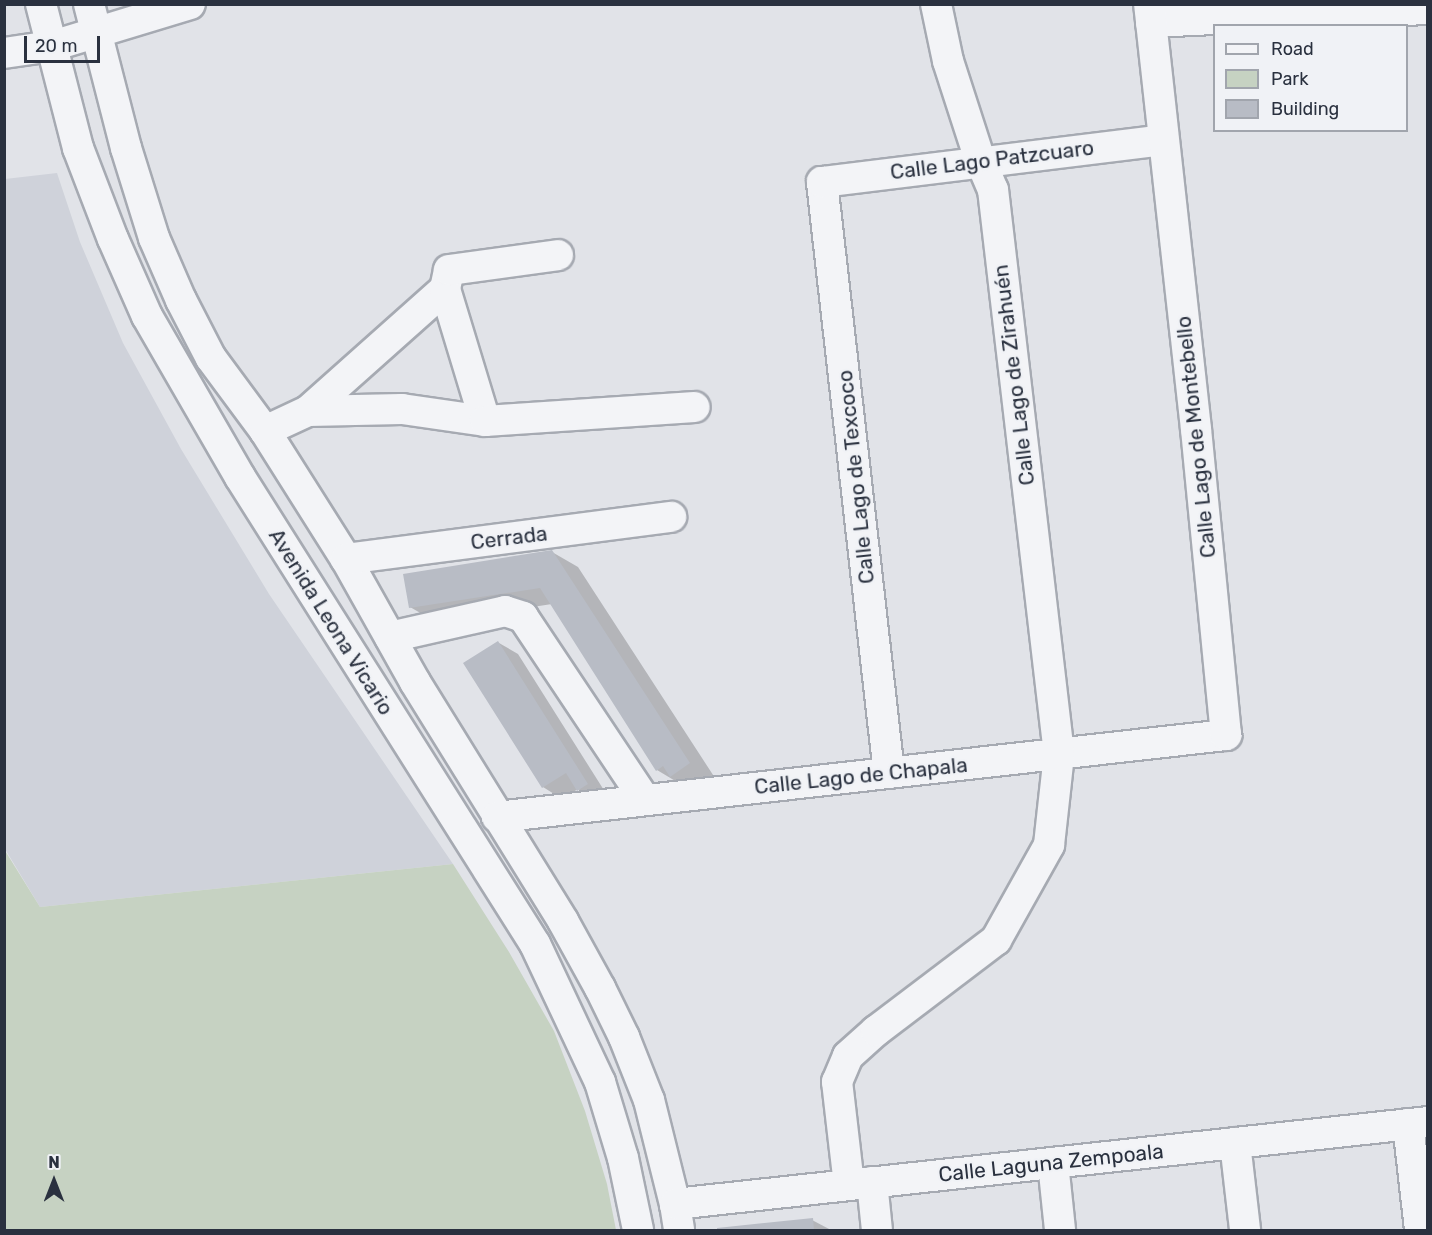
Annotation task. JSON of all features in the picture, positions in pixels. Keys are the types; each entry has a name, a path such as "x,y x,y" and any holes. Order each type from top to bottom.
{"street":[{"name":"Avenida Leona Vicario","path":"41,4 78,148 113,239 147,316 240,477 535,944 600,1082 623,1158 638,1230"},
{"name":"Avenida Leona Vicario","path":"88,4 129,159 154,237 176,290 211,358 265,431 346,559 497,817 563,921 600,988 624,1037 649,1100 677,1217"},
{"path":"133,22 157,4"},
{"path":"4,53 52,46 190,4"},
{"name":"Calle Lago de Zirahuén","path":"877,1230 861,1184 837,1082 848,1056 876,1031 996,940 1049,845 1059,754 993,190 980,160 948,61 936,4"},
{"path":"1150,13 1428,9"},
{"name":"Calle Lago de Montebello","path":"1150,13 1162,140 1196,429 1226,735"},
{"name":"Calle Lago Patzcuaro","path":"822,182 980,160 1162,140"},
{"name":"Calle Lago de Texcoco","path":"822,182 889,772"},
{"path":"485,421 445,289 449,270 558,255"},
{"path":"265,431 308,411 445,289"},
{"path":"308,411 402,409 485,421 695,407"},
{"name":"Cerrada","path":"346,559 672,518"},
{"path":"390,637 505,611 523,617 645,800"},
{"name":"Calle Lago de Chapala","path":"497,817 1226,735"},
{"path":"1418,1123 1420,1230"},
{"name":"Calle Laguna Zempoala","path":"677,1217 861,1184 1418,1123"},
{"path":"1235,1143 1245,1230"},
{"path":"1053,1163 1060,1230"}],"shaded area":[{"path":"57,173 80,242 123,343 181,449 269,594 453,864 40,907 5,849 5,179"}],"green space":[{"path":"4,849 40,907 453,864 509,952 554,1031 585,1111 607,1184 616,1230 5,1230"}],"building":[{"path":"552,550 690,763 670,777 663,766 656,771 540,588 409,608 403,574"},
{"path":"498,641 588,784 577,791 566,773 542,788 463,663"},
{"path":"813,1218 814,1230 717,1230 717,1228"}]}
